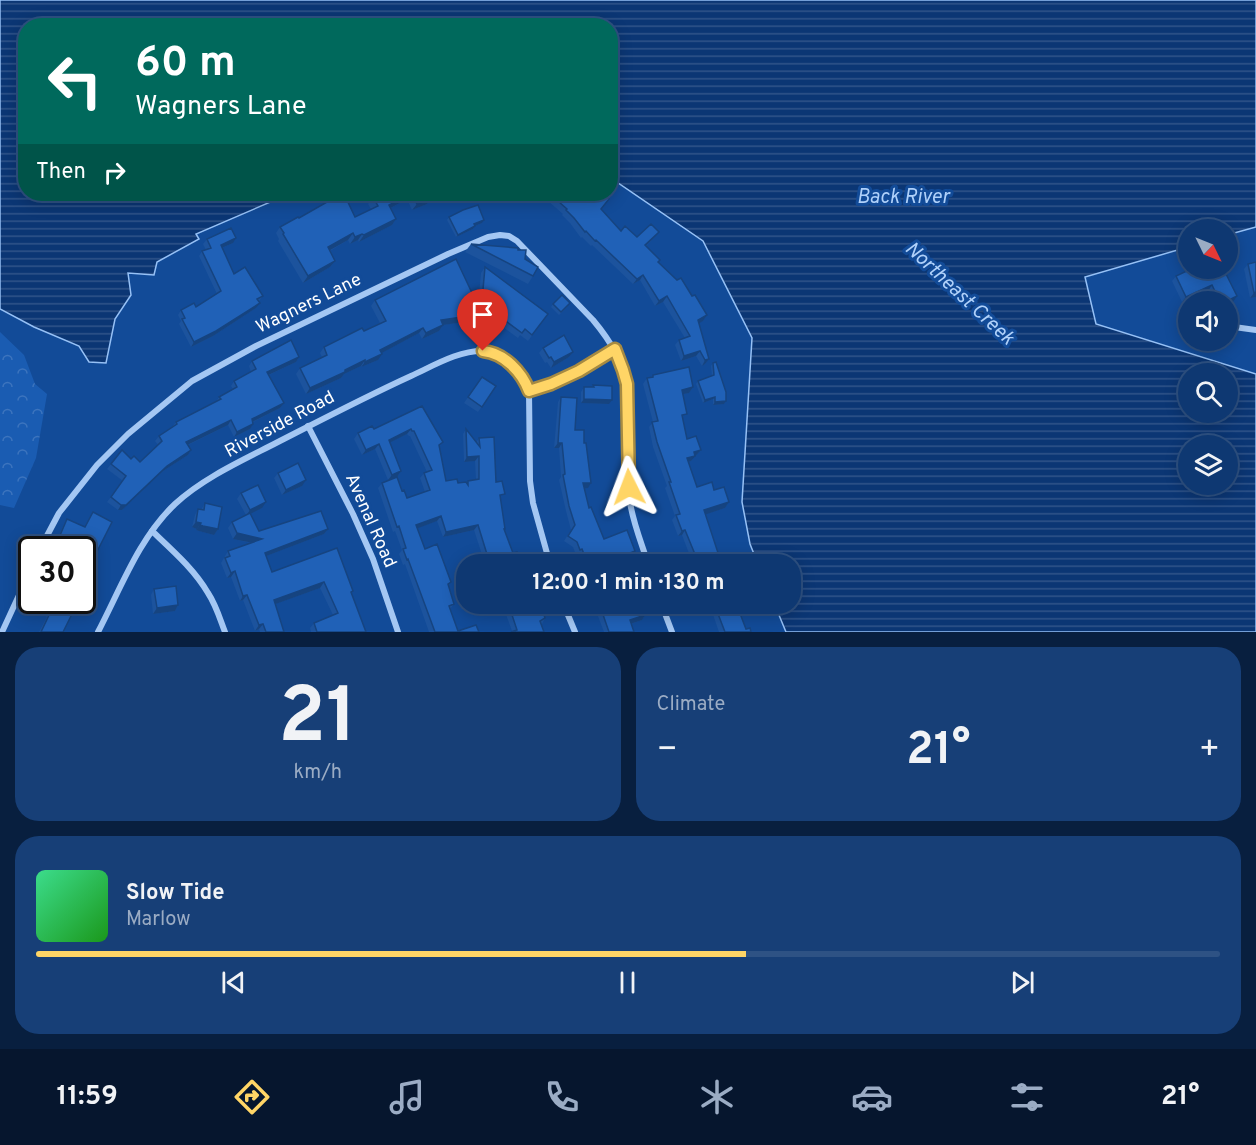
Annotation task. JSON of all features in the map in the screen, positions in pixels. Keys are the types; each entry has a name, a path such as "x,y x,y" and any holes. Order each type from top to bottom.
{"street":[{"name":"Wagners Lane","path":"47,536 59,513 97,465 135,427 192,381 256,346 448,254 488,237 500,235 509,236 517,241 587,313 615,349 627,384 630,503 645,554"},
{"path":"1238,328 1256,330"},
{"path":"547,554 533,504 530,481 529,391 579,371 615,349"},
{"name":"Riverside Road","path":"98,632 138,553 152,531 173,506 195,488 256,453 378,391 459,355 475,351 491,352 507,361 521,376 529,391"},
{"name":"Avenal Road","path":"308,426 373,559 398,632"},
{"path":"152,531 197,576 209,594 225,632"},
{"path":"2,632 18,597"},
{"path":"568,614 575,632"},
{"path":"666,614 672,632"}],"green space":[{"path":"0,332 24,355 35,384 47,394 36,458 14,508 0,505"}],"water":[{"name":"Back River","path":"0,0 1256,0 1256,227 1238,232 1238,219 1178,219 1178,250 1085,277 1096,324 1221,363 1178,363 1178,423 1238,423 1238,368 1256,374 1256,632 786,632 779,614 801,614 801,554 754,554 742,502 752,338 703,241 618,183 618,18 18,18 18,201 273,201 196,234 199,239 157,262 154,275 128,273 131,295 115,319 106,363 89,362 79,346 34,327 0,309"}],"building":[{"path":"329,201 347,201 355,217 378,206 375,201 397,201 389,205 396,219 364,235 355,237 353,233 328,247 335,261 308,276 280,227"},
{"path":"558,201 607,201 601,209 621,231 625,226 637,237 651,224 659,232 645,245 660,260 658,262 677,280 681,278 707,315 698,320 709,359 705,360 700,351 684,356 679,340 690,336 667,296 659,301 643,275 637,279 585,232"},
{"path":"478,205 484,220 458,235 449,217"},
{"path":"231,228 236,238 221,245 234,274 245,267 263,296 257,299 260,303 194,342 182,319 185,318 181,310 194,303 196,307 221,291 202,251 211,248 207,239"},
{"path":"471,244 526,250 525,259 538,267 533,276"},
{"path":"456,259 481,312 485,267 548,314 532,335 525,329 522,333 507,322 475,312 475,315 441,320 443,325 426,333 423,328 380,350 382,354 365,362 365,360 310,388 300,368 327,355 324,347 362,328 364,331 386,321 375,300"},
{"path":"1256,262 1256,292 1254,293 1248,264"},
{"path":"1178,275 1178,279 1228,279 1234,291 1215,291 1212,285 1199,291 1183,291 1176,276"},
{"path":"562,295 570,303 561,312 553,304"},
{"path":"564,335 573,352 554,362 543,348"},
{"path":"291,340 299,357 267,372 284,403 252,419 253,424 237,432 231,420 186,442 191,450 167,466 126,505 121,505 111,497 126,476 111,464 122,450 131,459 134,456 140,462 162,441 159,436 177,424 176,422 221,399 219,397 237,387 234,381 256,369 252,361"},
{"path":"716,362 726,392 726,401 715,402 715,397 705,400 698,381 714,375 713,363"},
{"path":"689,367 693,387 682,390 687,414 682,415 687,439 696,436 701,450 694,452 695,456 687,458 697,487 712,482 714,490 724,487 729,502 704,510 718,554 695,554 676,515 680,514 652,422 658,421 647,378"},
{"path":"482,377 496,386 482,407 468,397"},
{"path":"593,385 612,386 612,400 584,399 584,387 594,387"},
{"path":"561,397 577,398 575,430 584,430 591,483 583,483 589,508 591,507 604,539 627,530 635,551 628,554 584,554 577,542 568,536 575,525 563,475 565,474 562,443 558,443"},
{"path":"422,406 443,442 439,445 446,481 457,479 458,483 466,482 468,485 468,481 479,479 479,456 467,457 466,429 480,447 479,438 494,437 496,482 502,481 505,494 500,495 504,529 513,553 517,552 518,554 487,554 478,525 446,532 441,516 416,525 425,549 437,544 451,582 448,584 454,604 449,606 458,631 476,625 479,632 435,632 403,549 406,548 399,526 397,527 382,483 397,477 407,498 430,490 424,473 432,470 411,429 389,440 401,471 392,475 379,444 366,450 358,433 372,426 374,429"},
{"path":"298,463 306,480 286,490 278,473"},
{"path":"258,485 266,502 250,510 241,493"},
{"path":"205,503 222,507 218,529 196,522 198,509 204,510"},
{"path":"321,511 328,529 265,553 272,572 337,548 366,632 317,632 314,623 338,613 324,582 274,600 284,632 266,632 263,624 259,625 247,595 243,596 235,571 231,573 225,558 230,556 228,551 262,539 237,533 232,522 250,513 259,531"},
{"path":"93,512 112,522 96,553 96,536 60,536 67,519 85,527"},
{"path":"176,586 178,605 157,608 154,589"},
{"path":"50,614 72,614 63,632 41,632"},
{"path":"512,614 544,614 545,618 540,621 544,632 511,632 517,630"},
{"path":"603,614 645,614 630,620 634,632 609,632"},
{"path":"718,614 740,614 746,629 750,628 751,632 725,632"}],"route":[{"path":"483,351 498,354 507,361 521,376 529,391 579,371 615,349 627,384 629,487"}],"water label":[{"name":"Northeast Creek","path":"959,294"}]}
